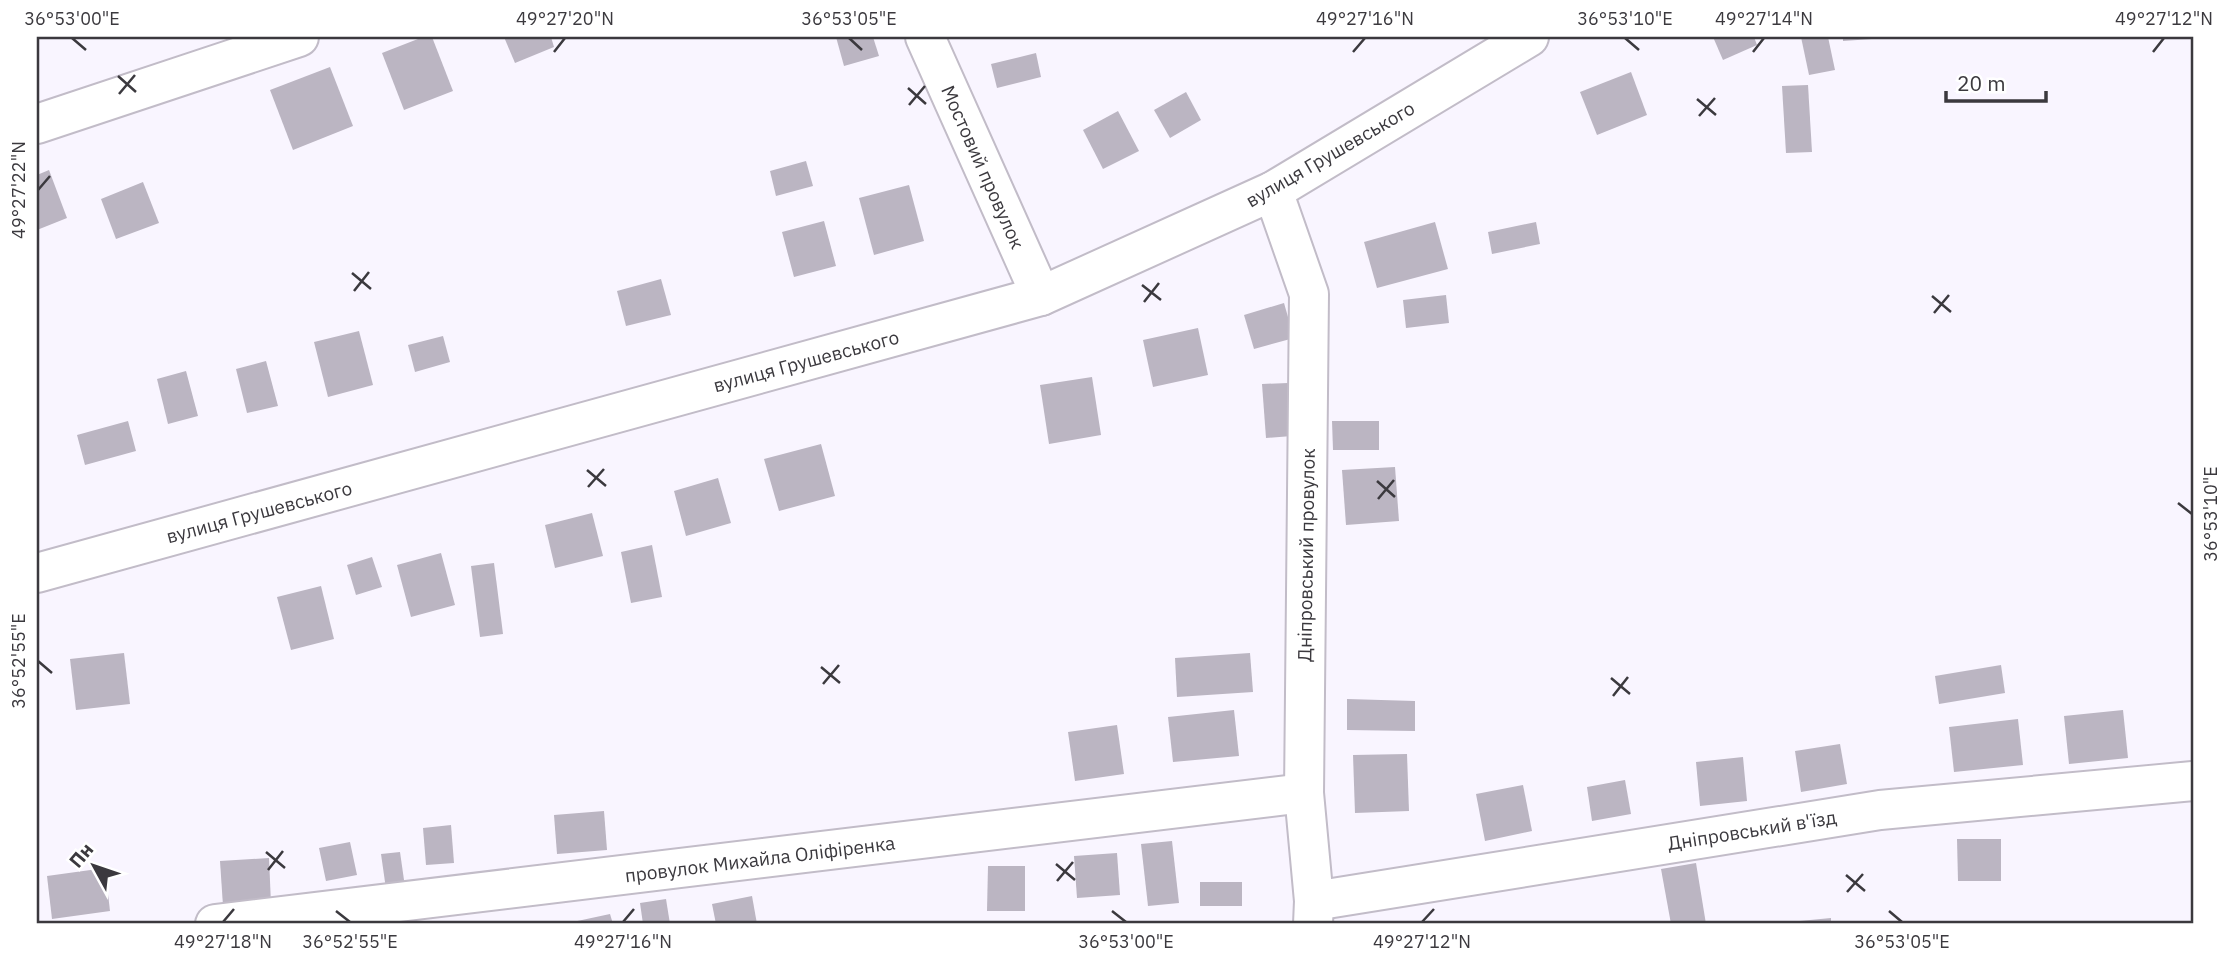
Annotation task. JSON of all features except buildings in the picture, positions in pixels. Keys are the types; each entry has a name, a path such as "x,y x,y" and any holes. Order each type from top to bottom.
{"street":[{"path":"37,124 299,37"},
{"name":"Мостовий провулок","path":"925,37 1041,296"},
{"name":"вулиця Грушевського","path":"37,573 1041,296 1273,191 1529,37"},
{"name":"Дніпровський провулок","path":"1273,191 1309,294 1304,793 1313,912"},
{"name":"Дніпровський в'їзд","path":"1313,912 1880,810 2193,781"},
{"name":"провулок Михайла Оліфіренка","path":"215,924 1304,793"}]}
